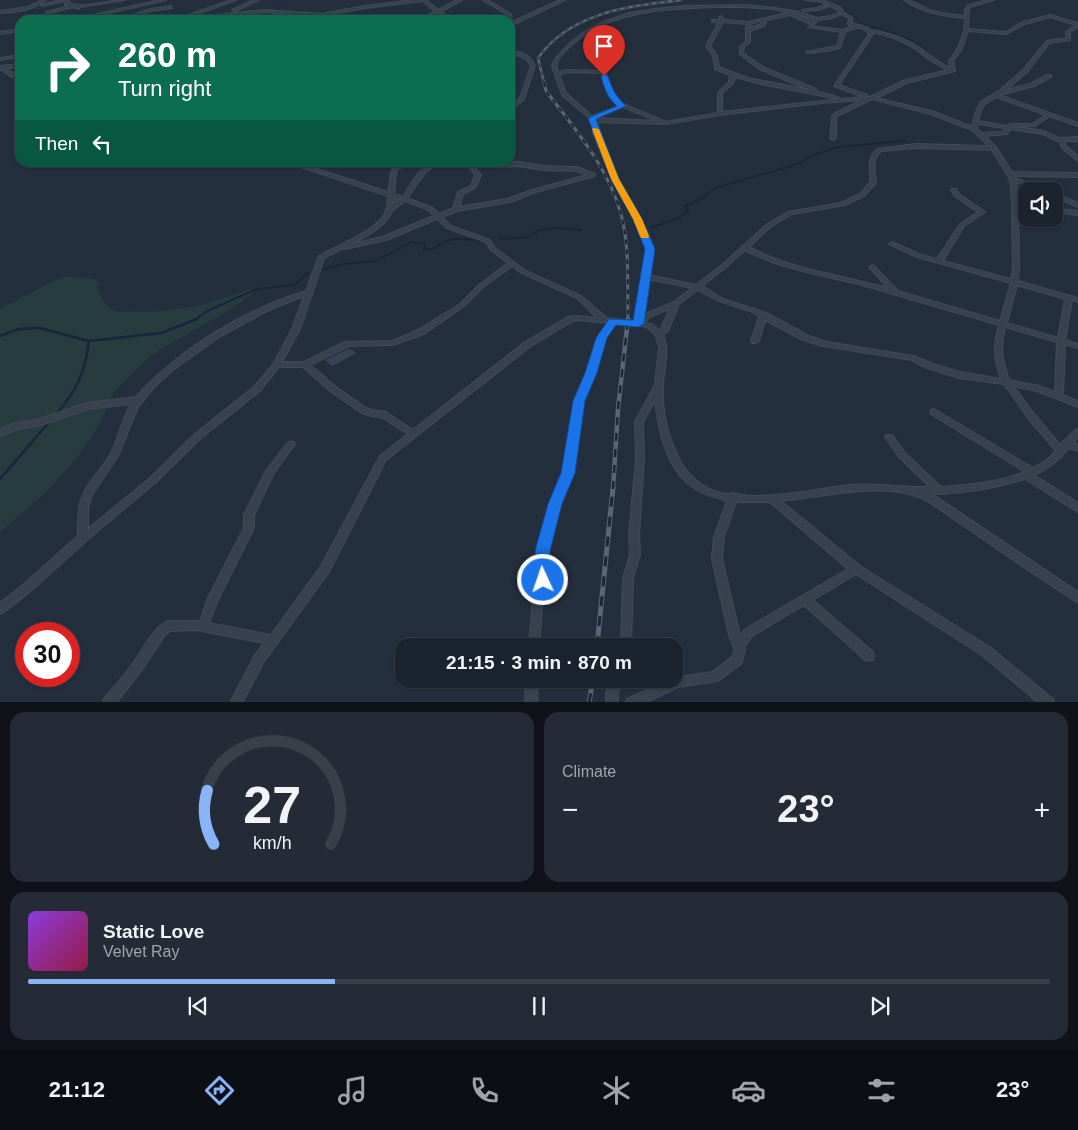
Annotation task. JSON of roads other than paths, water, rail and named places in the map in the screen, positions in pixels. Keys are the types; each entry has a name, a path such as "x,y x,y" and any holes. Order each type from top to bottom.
{"street":[{"path":"0,12 67,0 66,4 97,15 164,0"},
{"path":"42,3 47,8 47,13 123,0"},
{"path":"191,15 231,0 250,3"},
{"path":"217,15 257,0"},
{"path":"227,15 259,11 322,15 365,7 423,0 444,15"},
{"path":"431,15 457,0"},
{"path":"484,0 510,15"},
{"path":"515,23 563,0"},
{"path":"807,0 822,0 840,9 841,14"},
{"path":"906,0 915,6 944,15 968,16"},
{"path":"953,70 951,61 960,52 966,30 967,9 969,6 992,0"},
{"path":"638,324 650,255 648,241 638,219 615,179 596,133 593,119 564,94 554,66 556,60 580,35 612,19 658,8 750,3 789,11 813,24 817,19"},
{"path":"714,21 721,19 748,23 789,11 817,9 826,6"},
{"path":"214,7 240,8"},
{"path":"137,15 150,10 171,8"},
{"path":"817,9 832,17"},
{"path":"799,10 817,19 841,14 850,18 850,24 870,31 888,33 923,52 935,64 953,70"},
{"path":"966,30 1006,33 1024,23 1050,16 1078,24"},
{"path":"721,19 716,33 710,40 709,49 715,56 718,68 769,85 820,94 841,100"},
{"path":"749,30 763,25 764,23 760,20"},
{"path":"748,23 748,42 742,46 741,53 761,68 800,83 820,94"},
{"path":"974,129 974,122 983,102 999,93 1026,70 1048,42 1070,40 1068,32 1078,24"},
{"path":"810,27 843,31 856,26"},
{"path":"808,52 839,47 843,31"},
{"path":"870,31 871,34 858,56 835,85 872,98 933,114 974,129 994,148 1012,176 1015,203 1014,283 998,341 999,363 1006,382 1032,418 1064,447 1078,448"},
{"path":"0,33 15,32"},
{"path":"515,53 525,56 533,66 522,99 515,105"},
{"path":"604,72 617,56"},
{"path":"0,59 15,57"},
{"path":"1,69 15,64"},
{"path":"1,69 15,76"},
{"path":"833,138 834,117 837,114 905,82 953,70"},
{"path":"557,74 565,71 604,72"},
{"path":"604,72 608,90 617,103 666,123"},
{"path":"720,114 720,93 731,82 733,74"},
{"path":"999,93 1028,88 1049,76"},
{"path":"999,93 1049,115 1078,125"},
{"path":"593,119 666,123 720,114 872,98"},
{"path":"593,119 623,106"},
{"path":"981,135 1005,133 1008,127 1013,124 1033,125 1049,115"},
{"path":"974,122 1044,133 1063,142 1064,147 1078,159"},
{"path":"1059,139 1078,139"},
{"path":"659,335 664,331 676,304 686,294 698,287 768,226 790,213 835,207 862,195 873,183 870,168 874,153 878,150 909,146 994,148"},
{"path":"515,161 519,164"},
{"path":"334,249 384,239 456,209 508,201 534,191 593,175 577,169 515,164"},
{"path":"303,167 431,209 449,228 488,241 493,249 512,263 539,280 579,297 609,321"},
{"path":"389,210 391,178 396,167"},
{"path":"0,609 153,480 198,436 258,388 276,364 296,329 321,257 374,228 389,210 404,199 418,176 430,167"},
{"path":"456,209 460,193 472,187 477,179 476,170 473,167"},
{"path":"1012,176 1078,174"},
{"path":"1012,176 1025,182"},
{"path":"939,261 962,224 982,212 957,195 954,190"},
{"path":"1063,199 1078,205"},
{"path":"1063,211 1078,213"},
{"path":"892,244 919,256 1078,300"},
{"path":"745,247 763,258 793,267 896,293 1078,346"},
{"path":"276,364 305,365 348,344 393,343 421,332 462,305 481,286 512,263"},
{"path":"872,267 896,293"},
{"path":"645,276 698,287 722,300 763,315 806,338 826,344 914,358 930,366 958,375 1040,389 1078,404"},
{"path":"83,538 83,508 87,497 114,455 138,400 174,366 207,342 288,298 310,292"},
{"path":"1059,397 1061,341 1068,297"},
{"path":"638,324 647,315 676,304"},
{"path":"755,341 763,315"},
{"path":"236,702 259,659 325,569 382,458 528,344 570,319 583,317 653,327 662,342 659,384 661,420 675,460 684,476 697,487 714,494 772,499 843,490 873,489 939,492 966,489 1029,474 1049,463 1078,432"},
{"path":"535,638 538,597 544,576 542,551 555,504 568,473 579,401 609,321"},
{"path":"305,365 332,389 363,410 383,414 414,434"},
{"path":"626,638 628,578 635,555 634,529 640,460 638,422 659,384"},
{"path":"0,433 15,426 41,422 87,406 138,400"},
{"path":"934,412 1078,508"},
{"path":"889,437 902,455 939,492"},
{"path":"203,626 212,601 249,528 249,515 270,471 291,444"},
{"path":"912,491 933,501 1078,598"},
{"path":"631,702 677,682 718,675 737,660 740,650 734,635 717,559 719,536 733,497"},
{"path":"772,499 807,530 856,568 987,652 1049,702"},
{"path":"738,646 748,633 806,600 856,568"},
{"path":"806,600 869,656"},
{"path":"108,702 168,626 191,624 273,640"},
{"path":"531,702 532,688"},
{"path":"612,702 614,688"}],"waterway":[{"path":"252,15 274,12 287,0"},
{"path":"827,0 857,18 857,22 891,32 923,45 930,56 943,65"},
{"path":"0,70 15,68"},
{"path":"650,228 678,218 688,211 685,206 703,198 715,188 801,163 811,156 837,147 904,141"},
{"path":"500,239 527,237 540,230 559,228 581,230"},
{"path":"321,270 344,264 375,261 412,242 425,244 424,250 435,248 445,241 454,239 486,241"},
{"path":"196,320 207,311 257,289 294,285 308,273"},
{"path":"89,341 161,333 196,320"},
{"path":"0,336 18,329 40,328 89,341"},
{"path":"55,416 69,398 78,382 85,363 89,341"},
{"path":"0,479 51,420"}],"railway":[{"path":"544,83 538,58 551,43 567,30 602,14 642,5 681,0"},
{"path":"544,82 546,91 590,149 608,180 615,197 621,214 626,240 628,319"},
{"path":"613,489 618,409 628,319"},
{"path":"598,638 613,488"},
{"path":"589,702 592,688"}]}
